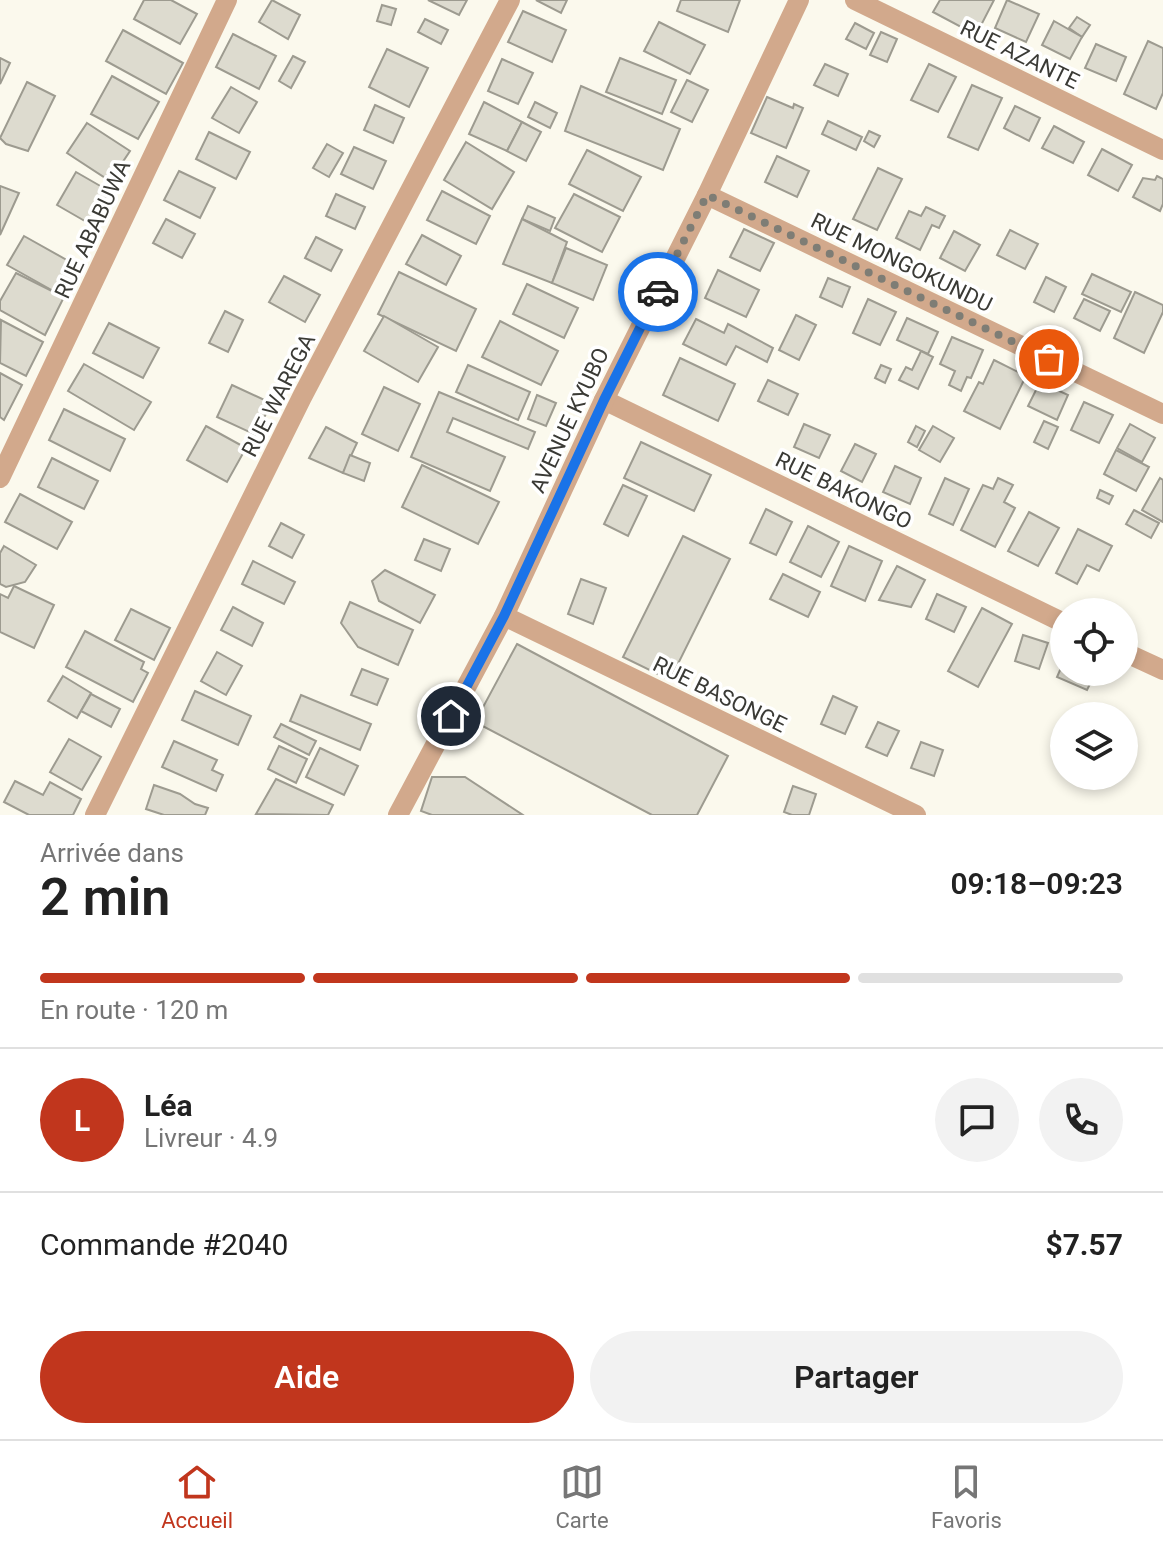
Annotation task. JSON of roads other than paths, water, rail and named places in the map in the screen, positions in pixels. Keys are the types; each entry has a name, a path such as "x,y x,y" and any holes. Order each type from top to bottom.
{"street":[{"name":"RUE ABABUWA","path":"0,478 227,0"},
{"name":"RUE WAREGA","path":"95,815 302,397 510,0"},
{"name":"AVENUE KYUBO","path":"398,815 504,616 604,400 707,195 799,0"},
{"name":"RUE AZANTE","path":"855,0 1163,150"},
{"name":"RUE MONGOKUNDU","path":"707,195 1163,414"},
{"name":"RUE BAKONGO","path":"604,400 1050,616"},
{"name":"RUE BASONGE","path":"504,616 916,815"},
{"path":"1138,658 1163,670"}]}
